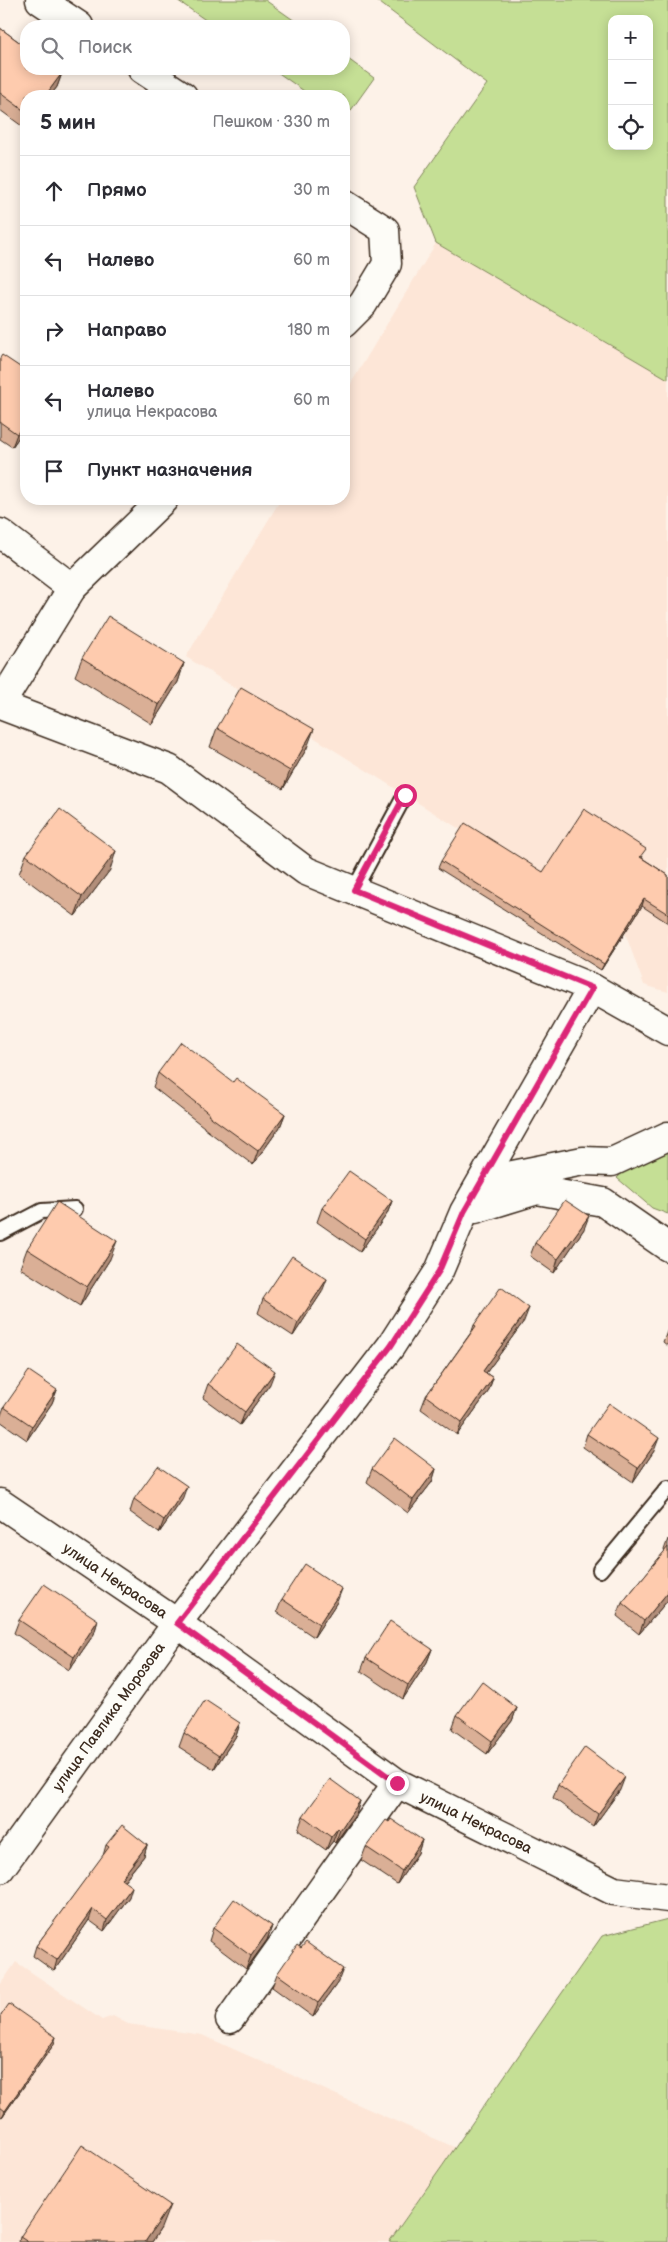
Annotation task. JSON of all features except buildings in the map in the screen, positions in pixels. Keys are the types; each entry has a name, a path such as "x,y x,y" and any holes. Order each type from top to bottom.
{"street":[{"path":"40,0 70,20"},
{"path":"151,75 174,90"},
{"path":"350,208 385,230 387,264 363,304 350,317"},
{"path":"158,505 72,588 0,705 169,769 306,871 592,988 668,1031"},
{"path":"0,533 72,588"},
{"name":"улица Павлика Морозова","path":"0,1869 177,1623 391,1346 439,1271 464,1212 592,988"},
{"path":"464,1212 508,1176 583,1161 612,1162 668,1136"},
{"path":"464,1212 537,1190 603,1202 668,1248"},
{"name":"улица Некрасова","path":"0,1503 177,1623 397,1783 614,1891 668,1898"},
{"path":"230,2020 397,1783"}],"lane":[{"path":"354,890 405,795"},
{"path":"0,1233 42,1210 75,1209"},
{"path":"600,1570 668,1488"}],"shaded area":[{"path":"436,243 668,379 668,992 644,985 625,933 186,657 277,505 350,505 350,385"},
{"path":"16,1962 102,2020 113,2016 128,2024 202,2035 456,2148 389,2242 0,2242 0,1985"}],"green space":[{"path":"177,0 265,0 293,20 205,20"},
{"path":"376,0 668,0 668,379 436,243 414,187 487,84"},
{"path":"350,60 374,78 350,112 350,90 303,90 281,75 350,75"},
{"path":"668,1148 668,1214 652,1208 617,1178 638,1158"},
{"path":"668,1919 668,2242 389,2242 602,1936"}],"route":[{"path":"397,1783 177,1623 391,1346 439,1271 464,1212 592,988 354,890 405,795"}]}
